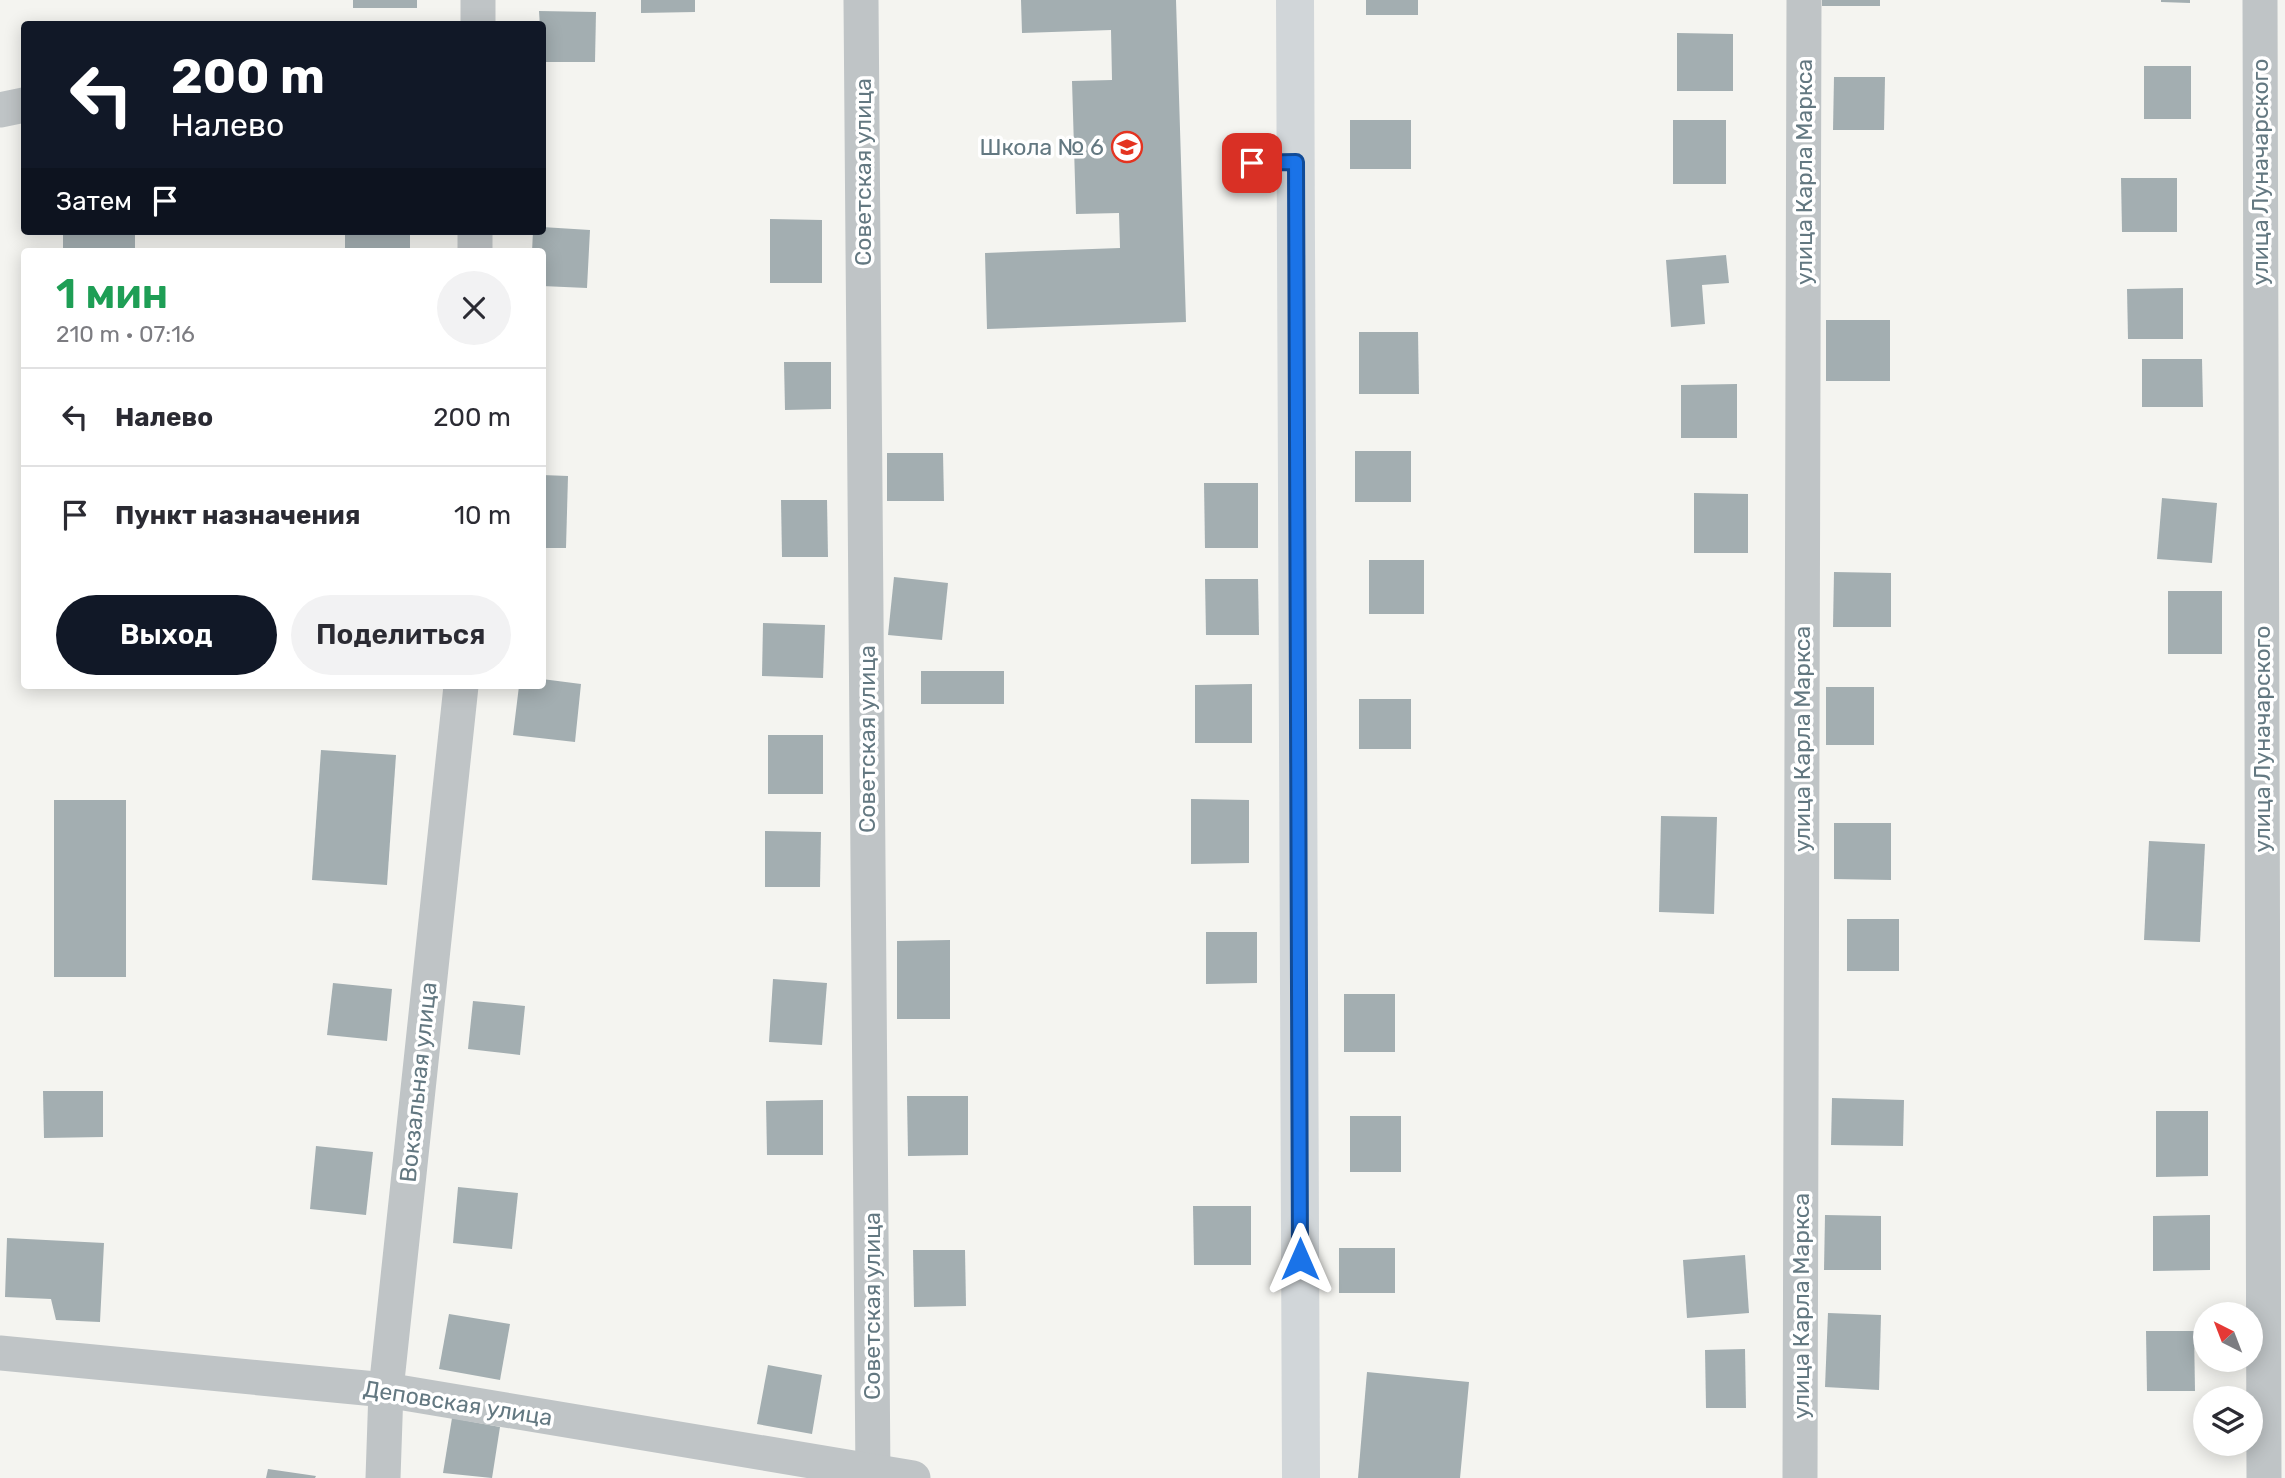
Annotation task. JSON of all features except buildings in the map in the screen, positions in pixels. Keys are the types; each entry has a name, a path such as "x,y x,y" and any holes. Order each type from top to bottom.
{"street":[{"path":"478,0 478,21"},
{"name":"Советская улица","path":"861,0 873,1475"},
{"path":"1295,0 1301,1478"},
{"name":"улица Карла Маркса","path":"1800,1478 1804,0"},
{"name":"улица Луначарского","path":"2260,0 2264,1478"},
{"path":"0,110 21,106"},
{"name":"Вокзальная улица","path":"383,1478 386,1390 461,689"},
{"name":"Деповская улица","path":"0,1353 386,1390 873,1475 913,1478"}],"lane":[{"path":"1252,163 1296,162"}],"place":[{"name":"Школа № 6","path":"1127,147"}],"route":[{"path":"1252,163 1296,162 1300,1259"}]}
